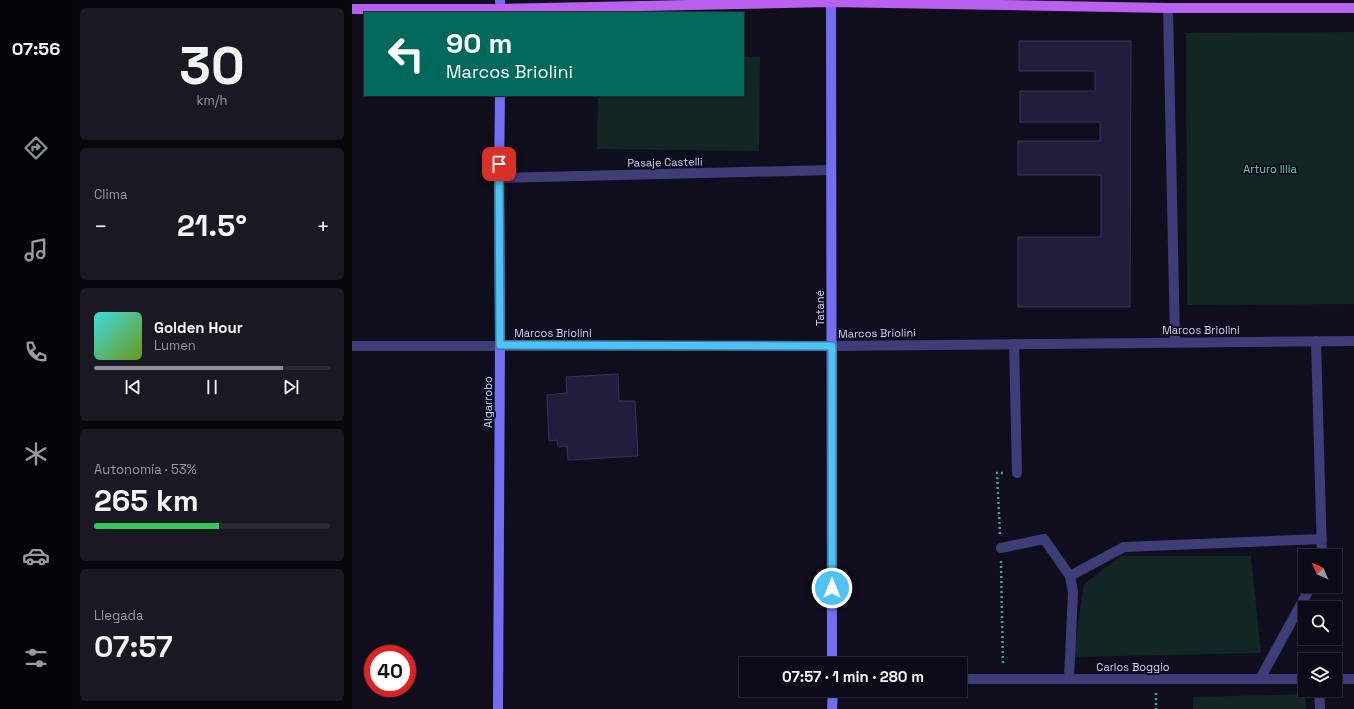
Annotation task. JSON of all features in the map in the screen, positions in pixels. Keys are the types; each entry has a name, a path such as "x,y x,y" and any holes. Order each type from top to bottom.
{"main road":[{"path":"352,9 831,1 1168,8 1354,8"}],"street":[{"name":"Tatané","path":"831,1 832,657"},
{"path":"1168,8 1175,342"},
{"name":"Algarrobo","path":"498,709 500,96"},
{"name":"Pasaje Castelli","path":"499,178 831,170"},
{"path":"1316,341 1322,549"},
{"name":"Marcos Briolini","path":"352,346 832,346 1354,341"},
{"path":"1014,344 1017,473"},
{"path":"1001,548 1044,539 1070,576 1072,592 1069,679"},
{"path":"1070,576 1124,547 1322,539"},
{"path":"1260,679 1307,593"},
{"name":"Carlos Boggio","path":"967,678 1298,679"},
{"path":"1342,679 1354,679"},
{"path":"832,697 832,709"},
{"path":"1319,697 1320,709"}],"path":[{"path":"1003,678 1001,548 997,473 1017,473"}],"green space":[{"name":"Arturo Illia","path":"1354,32 1354,304 1187,305 1186,33"},
{"path":"744,57 760,57 759,151 597,149 598,96 744,96"},
{"path":"1121,556 1251,556 1261,653 1073,657 1084,584"},
{"path":"1298,694 1298,697 1305,697 1306,709 1193,709 1193,697"}],"building":[{"path":"1019,41 1131,41 1130,307 1018,307 1018,237 1101,237 1101,175 1018,175 1018,141 1100,141 1100,122 1020,122 1020,91 1095,91 1095,71 1019,71"},
{"path":"618,374 619,401 635,401 638,456 568,460 567,446 558,447 557,440 549,441 547,395 567,393 566,377"}],"route":[{"path":"499,164 500,345 832,346 832,588"}]}
